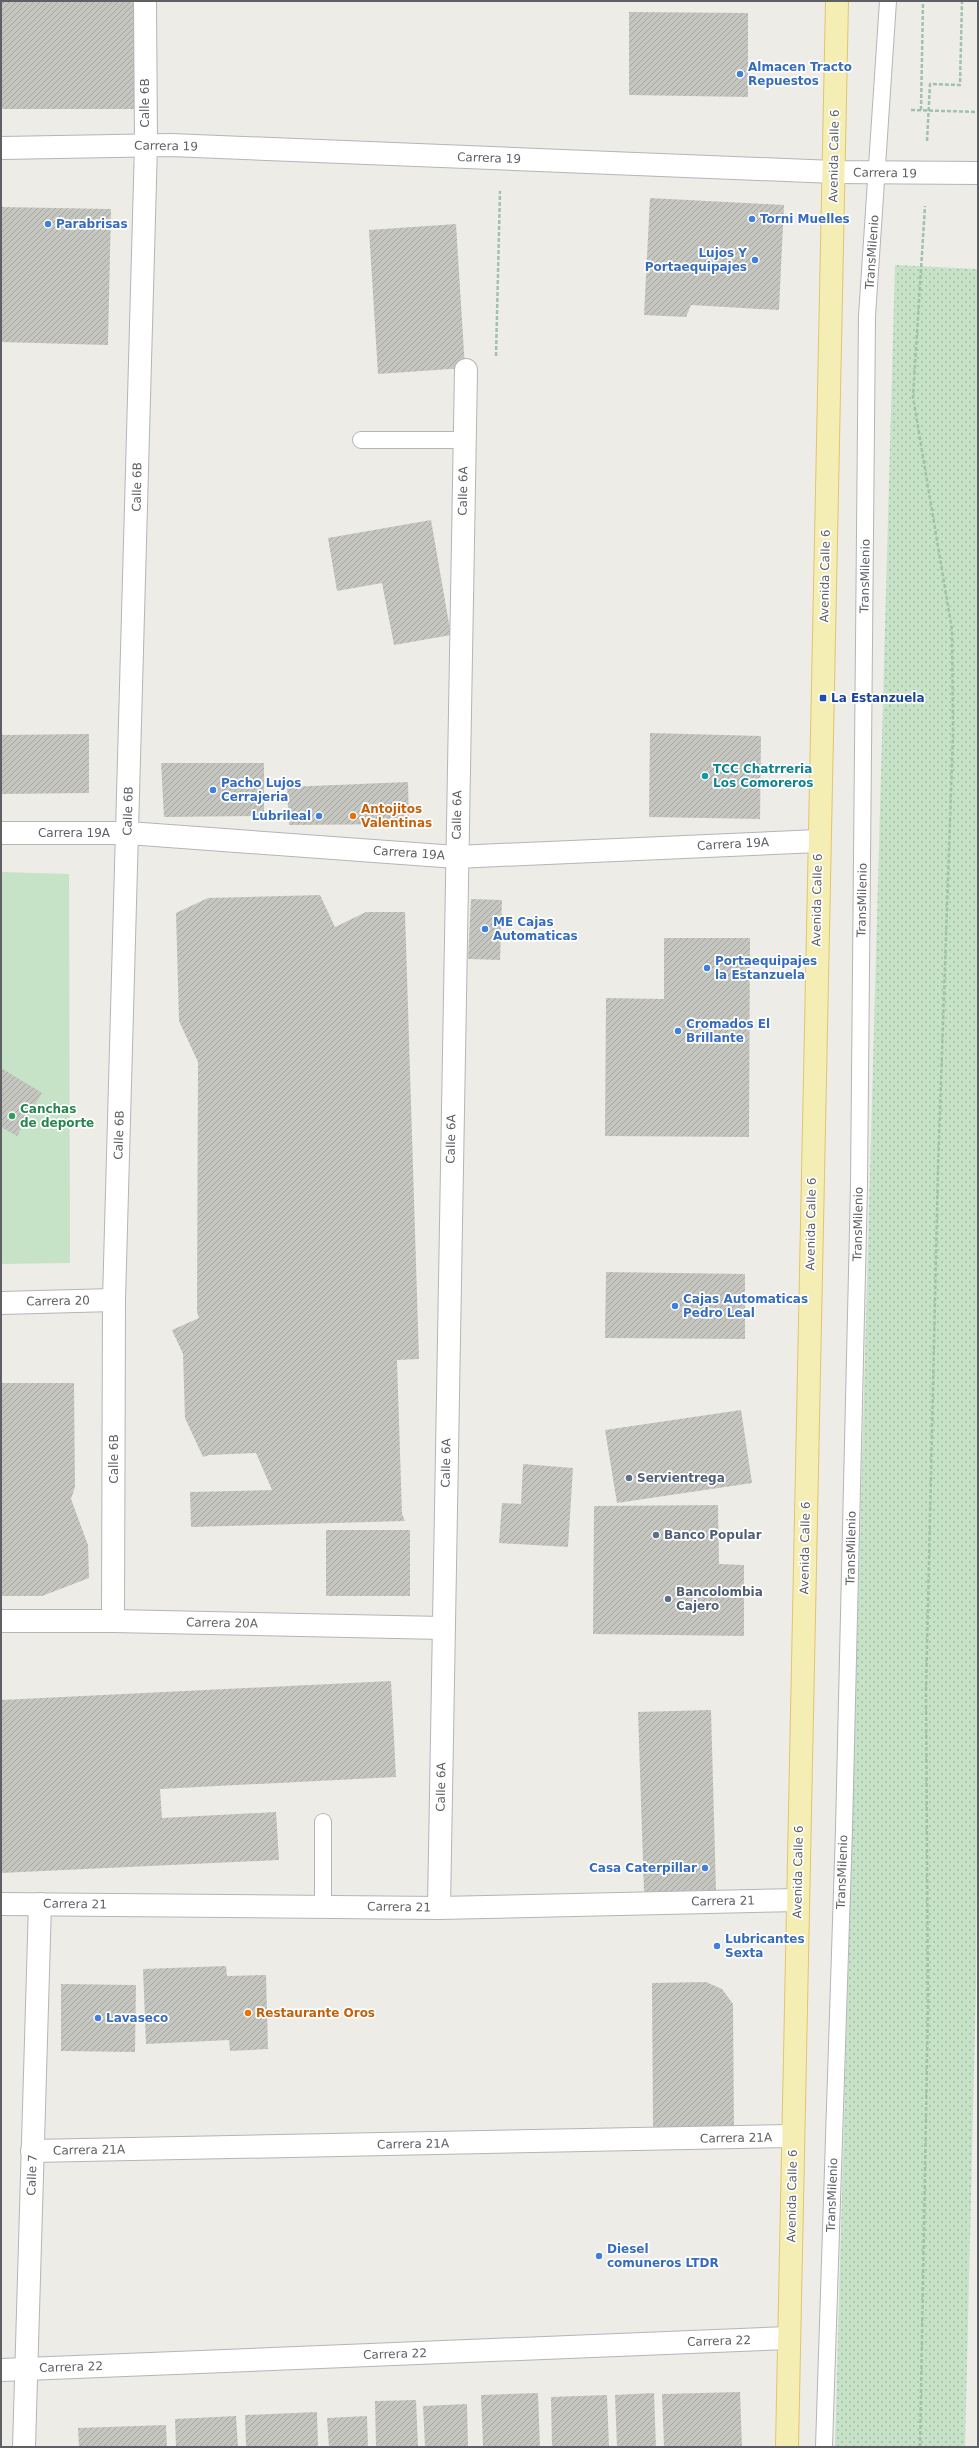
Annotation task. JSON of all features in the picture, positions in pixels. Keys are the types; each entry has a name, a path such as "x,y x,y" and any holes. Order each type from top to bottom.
{"main road":[{"name":"Avenida Calle 6","path":"786,2447 818,841 837,1"}],"street":[{"name":"Calle 6B","path":"113,1621 114,1300 146,145 145,1"},
{"name":"Carrera 19","path":"1,148 146,145 834,172 978,173"},
{"name":"Calle 6A","path":"439,1908 456,857 466,370"},
{"name":"Carrera 19A","path":"1,833 128,833 456,857 818,841"},
{"name":"Carrera 20","path":"1,1303 114,1300"},
{"name":"Carrera 20A","path":"1,1621 113,1621 443,1628"},
{"name":"Carrera 21","path":"1,1904 439,1908 798,1900"},
{"name":"Calle 7","path":"24,2447 40,1904"},
{"name":"Carrera 21A","path":"32,2151 793,2136"},
{"name":"Carrera 22","path":"1,2370 789,2338"}],"lane":[{"name":"TransMilenio","path":"824,2447 844,1836 859,1186 867,316 888,1"},
{"path":"361,440 464,440"},
{"path":"323,1822 323,1906"}],"path":[{"path":"920,2447 928,2006 926,1692 938,1169 953,734 952,630 913,397 925,215 930,84 960,85 962,1"},
{"path":"920,110 923,2"},
{"path":"907,110 978,112"},
{"path":"496,362 500,190"}],"green space":[{"path":"895,265 978,269 978,1739 976,1985 965,2447 835,2447"},
{"path":"1,872 69,874 70,1263 1,1264"}],"building":[{"path":"1,1 134,1 137,109 1,109"},
{"path":"629,12 748,13 748,97 629,95"},
{"path":"650,198 784,205 779,310 691,305 686,317 644,315"},
{"path":"1,207 111,209 108,345 1,342"},
{"path":"456,224 465,368 378,374 369,230"},
{"path":"431,520 451,635 394,645 382,583 337,591 328,538"},
{"name":"TCC Chatrreria Los Comoreros","path":"650,733 761,736 760,819 649,817"},
{"path":"89,734 89,793 1,794 1,735"},
{"name":"Pacho Lujos Cerrajeria","path":"161,763 264,763 264,816 164,817"},
{"path":"408,782 409,824 289,825 287,787"},
{"path":"320,895 335,927 366,912 405,912 419,1359 397,1360 402,1514 405,1521 191,1527 190,1492 272,1490 256,1453 209,1455 203,1457 185,1418 183,1354 172,1330 199,1318 197,1312 198,1062 179,1021 176,913 208,898"},
{"name":"ME Cajas Automaticas","path":"471,899 502,900 500,960 468,959"},
{"path":"664,938 750,938 749,1137 605,1136 606,998 664,999"},
{"path":"1,1068 42,1093 17,1136 1,1127"},
{"name":"Cajas Automaticas Pedro Leal","path":"606,1272 745,1274 745,1339 605,1338"},
{"path":"1,1383 74,1383 75,1487 71,1499 88,1545 89,1578 42,1596 1,1596"},
{"path":"741,1410 752,1483 617,1503 605,1430"},
{"path":"523,1464 573,1468 568,1547 499,1543 502,1503 521,1504"},
{"path":"718,1505 719,1564 744,1565 744,1636 593,1634 594,1506"},
{"path":"326,1530 410,1530 410,1596 326,1596"},
{"path":"391,1681 396,1777 160,1789 162,1818 276,1812 279,1860 1,1873 1,1700"},
{"path":"711,1710 716,1890 644,1892 638,1712"},
{"path":"226,1966 227,1976 266,1975 268,2049 230,2051 229,2040 146,2044 143,1969"},
{"path":"706,1982 722,1989 733,2004 734,2127 653,2127 652,1983"},
{"name":"Lavaseco","path":"61,1984 136,1985 135,2052 61,2051"},
{"path":"740,2392 742,2447 664,2447 662,2394"},
{"path":"538,2393 540,2447 483,2447 481,2395"},
{"path":"654,2393 656,2447 617,2447 615,2395"},
{"path":"607,2395 609,2447 552,2447 551,2397"},
{"path":"416,2400 418,2447 376,2447 375,2401"},
{"path":"467,2404 468,2447 425,2447 423,2406"},
{"path":"317,2412 318,2447 246,2447 245,2415"},
{"path":"236,2416 238,2447 176,2447 175,2419"},
{"path":"367,2416 368,2447 329,2447 327,2418"},
{"path":"166,2425 167,2447 79,2447 78,2428"}],"place":[{"name":"Almacen Tracto Repuestos","path":"740,74"},
{"name":"Torni Muelles","path":"752,219"},
{"name":"Parabrisas","path":"48,224"},
{"name":"Lujos Y Portaequipajes","path":"755,260"},
{"name":"La Estanzuela","path":"823,698"},
{"name":"TCC Chatrreria Los Comoreros","path":"705,776"},
{"name":"Pacho Lujos Cerrajeria","path":"213,790"},
{"name":"Lubrileal","path":"319,816"},
{"name":"Antojitos Valentinas","path":"353,816"},
{"name":"ME Cajas Automaticas","path":"485,929"},
{"name":"Portaequipajes la Estanzuela","path":"707,968"},
{"name":"Cromados El Brillante","path":"678,1031"},
{"name":"Canchas de deporte","path":"12,1116"},
{"name":"Cajas Automaticas Pedro Leal","path":"675,1306"},
{"name":"Servientrega","path":"629,1478"},
{"name":"Banco Popular","path":"656,1535"},
{"name":"Bancolombia Cajero","path":"668,1599"},
{"name":"Casa Caterpillar","path":"705,1868"},
{"name":"Lubricantes Sexta","path":"717,1946"},
{"name":"Restaurante Oros","path":"248,2013"},
{"name":"Lavaseco","path":"98,2018"},
{"name":"Diesel comuneros LTDR","path":"599,2256"}]}
